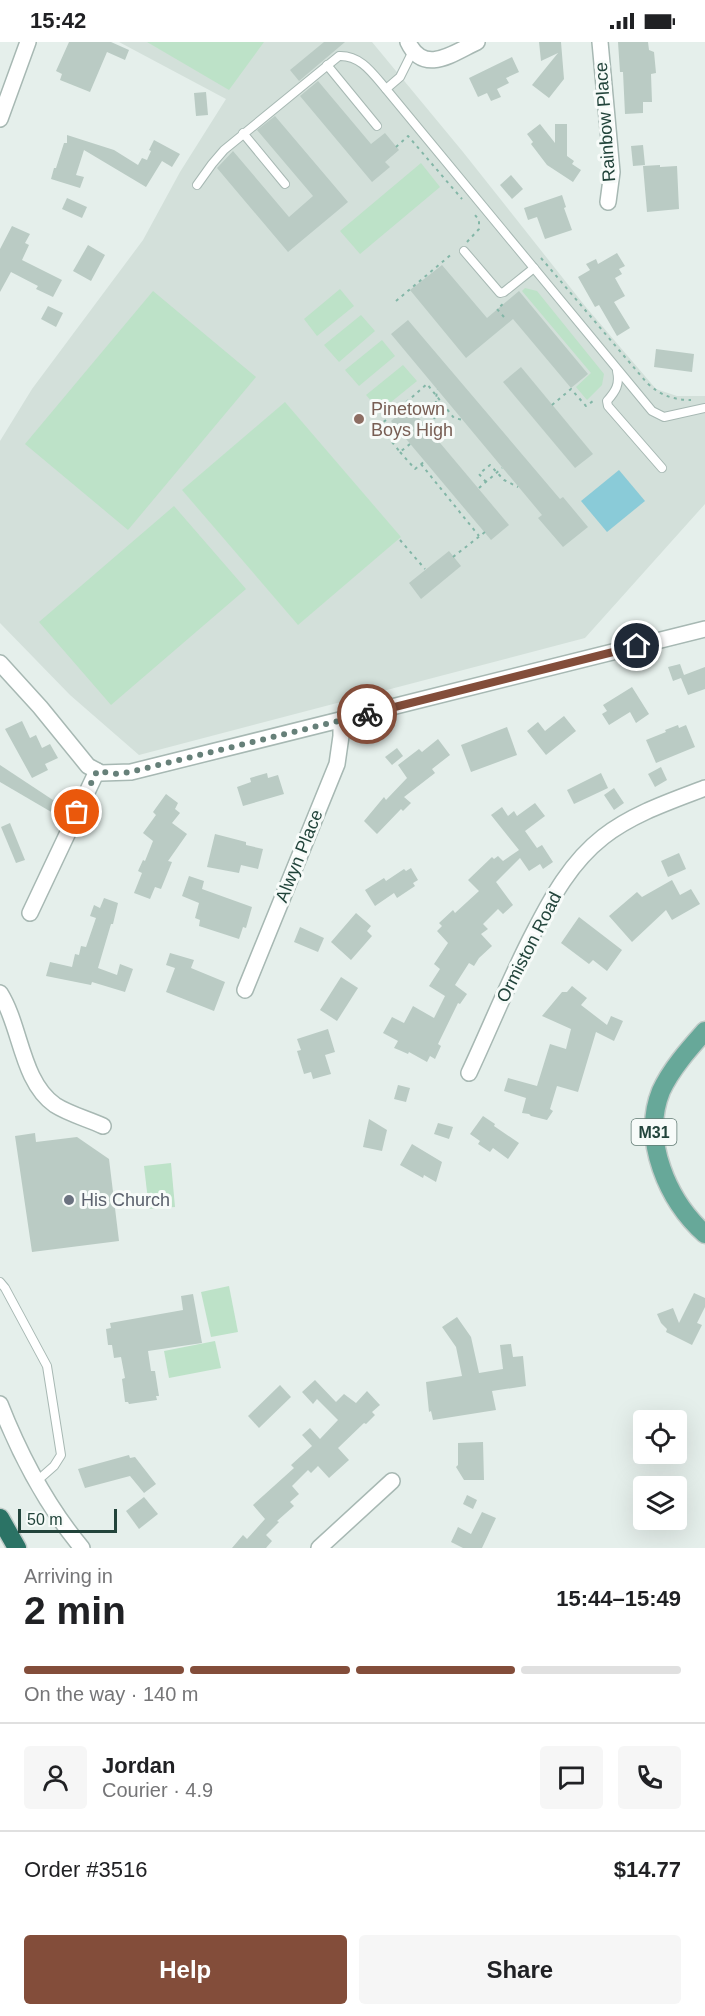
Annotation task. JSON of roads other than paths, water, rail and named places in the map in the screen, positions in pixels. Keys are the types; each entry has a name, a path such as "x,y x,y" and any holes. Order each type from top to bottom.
{"highway":[{"path":"0,1518 17,1548"}],"main road":[{"name":"M31","path":"705,1031 661,1091 655,1111 654,1131 660,1167 683,1211 705,1234"}],"street":[{"path":"0,119 28,42"},
{"path":"412,50 431,61 444,58 477,42"},
{"name":"Rainbow Place","path":"600,42 612,172 608,202"},
{"path":"0,663 40,707 81,758 97,771 117,774 340,721 705,629"},
{"name":"Alwyn Place","path":"245,990 337,764 341,736 340,721"},
{"path":"30,913 97,771"},
{"name":"Ormiston Road","path":"469,1073 512,974 567,874 594,846 617,828 661,805 705,788"},
{"path":"1,995 12,1017 30,1073 44,1094 56,1105 103,1126"},
{"path":"0,1404 13,1437 37,1481 68,1532 82,1548"},
{"path":"319,1548 392,1481"}],"lane":[{"path":"386,89 400,77 412,50"},
{"path":"197,185 212,164 243,133 327,65 339,56 354,58 365,64 652,411 664,417 705,408"},
{"path":"327,65 377,126"},
{"path":"243,133 285,184"},
{"path":"461,250 500,293 534,268"},
{"path":"617,369 619,380 616,389 607,401 608,406 662,468"},
{"path":"0,1282 47,1366 61,1455 54,1466 37,1481"}],"water":[{"path":"619,470 645,501 607,532 581,501"}],"place":[{"name":"Pinetown Boys High","path":"359,419"},
{"name":"His Church","path":"69,1200"}]}
